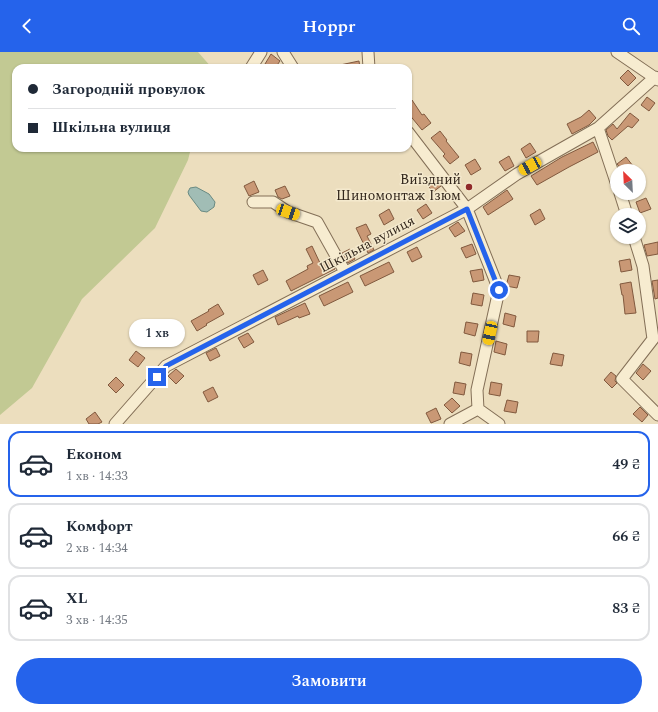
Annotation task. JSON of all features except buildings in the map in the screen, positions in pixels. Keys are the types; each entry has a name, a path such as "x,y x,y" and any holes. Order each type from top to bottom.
{"street":[{"path":"254,64 262,52"},
{"path":"283,52 290,64"},
{"path":"368,52 369,64"},
{"path":"617,52 656,79"},
{"name":"Шкільна вулиця","path":"116,424 166,366 467,209 517,174 598,128 656,79"},
{"path":"598,128 610,164"},
{"path":"412,137 467,209 499,290 477,390 478,409"},
{"path":"253,202 273,202 288,212 317,222 345,272"},
{"path":"636,244 643,266 655,340 622,379 658,415"},
{"path":"450,424 478,409"},
{"path":"478,409 499,424"}],"green space":[{"path":"0,52 198,52 208,64 12,64 12,152 190,152 188,160 155,228 82,299 32,388 0,415"}],"water":[{"path":"196,187 209,194 215,202 214,207 207,212 201,211 189,195 188,192 190,188"}],"place":[{"name":"Виїздний Шиномонтаж Ізюм","path":"469,187"}],"route":[{"path":"157,377 166,366 467,209 499,290"}]}
